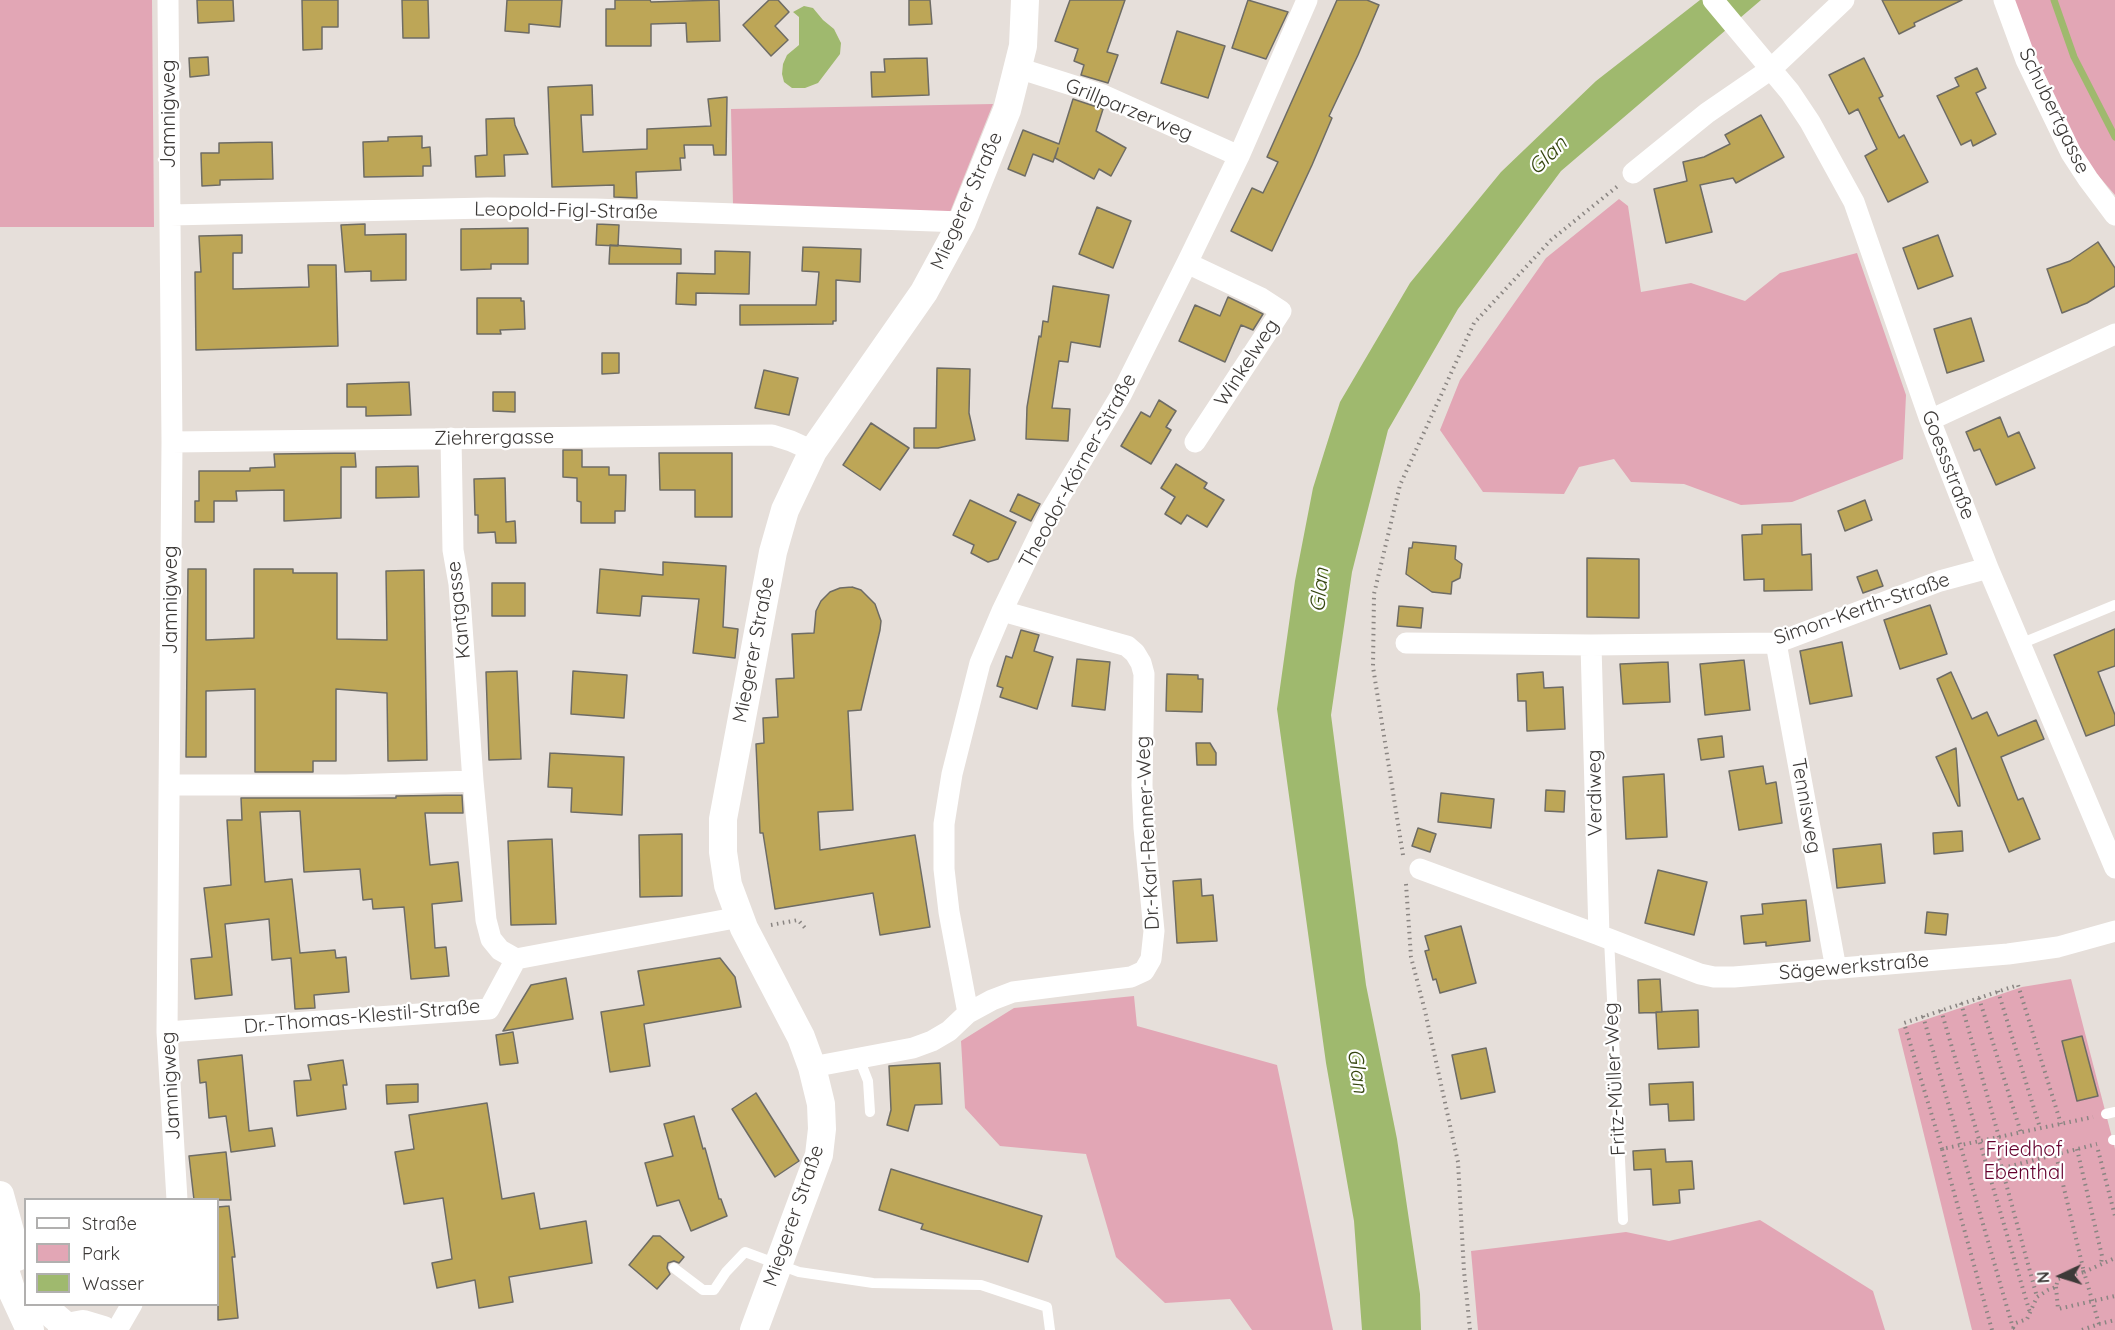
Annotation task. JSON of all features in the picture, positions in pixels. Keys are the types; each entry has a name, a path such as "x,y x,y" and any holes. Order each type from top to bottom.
{"main road":[{"name":"Miegerer Straße","path":"754,1330 819,1155 822,1129 821,1104 812,1067 753,922 728,885 723,852 723,819 772,552 785,510 813,451 924,292 962,222 1000,130 1018,68 1025,27 1025,0"},
{"path":"0,1195 18,1262 24,1274"},
{"path":"0,1239 3,1264 10,1288 30,1330"},
{"path":"41,1306 64,1328 83,1324 104,1330"}],"street":[{"name":"Jamnigweg","path":"168,0 172,442 167,1032 177,1198"},
{"name":"Theodor-Körner-Straße","path":"968,1013 949,912 944,824 952,774 980,663 1048,516 1121,395 1187,263 1239,156 1307,0"},
{"name":"Goessstraße","path":"1713,0 1771,69 1810,122 1854,202 1930,420 1988,568 2115,868"},
{"path":"1633,173 1707,113 1771,69 1844,0"},
{"name":"Schubertgasse","path":"2004,0 2026,60 2072,153 2115,215"},
{"name":"Grillparzerweg","path":"1018,68 1103,95 1239,156"},
{"name":"Leopold-Figl-Straße","path":"170,215 487,208 595,209 962,222"},
{"name":"Winkelweg","path":"1187,263 1261,298 1281,311 1195,442"},
{"path":"1930,420 2115,334"},
{"name":"Ziehrergasse","path":"172,442 772,435 813,451"},
{"name":"Kantgasse","path":"451,438 453,550 459,584 473,781 486,920 491,939 500,950 516,959"},
{"name":"Simon-Kerth-Straße","path":"1592,645 1776,643 1940,581 1988,568"},
{"name":"Dr.-Karl-Renner-Weg","path":"968,1013 992,1000 1014,992 1131,977 1144,971 1151,960 1153,941 1142,785 1144,674 1141,663 1127,646 1002,612"},
{"path":"1406,643 1592,645"},
{"name":"Tennisweg","path":"1776,643 1836,969"},
{"name":"Verdiweg","path":"1592,645 1604,937"},
{"path":"169,784 346,785 473,781"},
{"path":"1410,869 1604,937"},
{"path":"516,959 753,922"},
{"name":"Sägewerkstraße","path":"1604,937 1682,968 1714,977 1734,977 2008,954 2058,947 2115,931"},
{"name":"Dr.-Thomas-Klestil-Straße","path":"167,1032 489,1009 516,959"},
{"path":"812,1067 913,1048 949,1031 968,1013"},
{"path":"117,1330 131,1306"}],"lane":[{"path":"2020,644 2115,605"},
{"name":"Fritz-Müller-Weg","path":"1604,937 1623,1220"},
{"path":"859,1058 868,1081 870,1112"},
{"path":"674,1269 703,1290 714,1290 726,1272 745,1252 799,1272 873,1283 981,1285 1047,1306 1050,1330"}],"path":[{"path":"1470,1330 1458,1162 1411,957 1410,869 1374,667 1374,594 1400,485 1474,323 1551,240 1633,173"},
{"path":"753,922 798,920 805,928"},
{"path":"1992,1330 1942,1149 1904,1023 2018,985 2061,1124"},
{"path":"1998,991 2040,1128"},
{"path":"1979,998 2021,1133"},
{"path":"1961,1004 1999,1137 1996,1147 2037,1297"},
{"path":"1941,1010 2030,1313"},
{"path":"1923,1016 2012,1329"},
{"path":"1942,1149 2110,1113"},
{"path":"2003,1168 2114,1140"},
{"path":"2097,1144 2115,1216"},
{"path":"2077,1149 2102,1256 2101,1264"},
{"path":"2056,1155 2098,1324"},
{"path":"2115,1258 2084,1272 2058,1279 2056,1287 2058,1309 2115,1296"},
{"path":"2012,1329 2016,1323 2027,1319 2037,1297 2056,1287"},
{"path":"2082,1330 2115,1320"}],"green space":[{"path":"0,0 152,0 154,227 0,227"},
{"path":"2010,0 2115,0 2115,195 2084,159"},
{"path":"993,104 950,212 733,205 731,109"},
{"path":"1619,199 1628,206 1641,292 1691,283 1745,301 1780,273 1857,253 1906,395 1903,459 1792,502 1741,505 1684,484 1631,482 1614,459 1579,467 1564,494 1483,492 1440,430 1460,380 1546,258"},
{"name":"Friedhof Ebenthal","path":"2071,979 2115,1149 2115,1330 1972,1330 1898,1029 2022,987"},
{"path":"1134,996 1137,1026 1277,1065 1333,1330 1252,1330 1230,1299 1165,1303 1116,1257 1086,1154 1000,1146 965,1108 961,1041 1014,1008"},
{"path":"1760,1220 1873,1291 1885,1330 1478,1330 1471,1251 1626,1232 1669,1241"}],"water":[{"name":"Glan","path":"1700,0 1761,0 1561,171 1458,309 1388,430 1352,572 1331,715 1366,985 1397,1139 1420,1294 1421,1330 1362,1330 1354,1221 1326,1063 1277,709 1295,581 1313,488 1340,402 1410,283 1501,172 1596,81"},
{"path":"804,6 813,8 834,29 841,43 840,54 818,83 805,88 792,88 784,82 783,64 787,55 799,45 799,17 793,12"}],"building":[{"path":"197,0 233,0 234,21 198,23"},
{"path":"302,0 338,0 338,27 322,27 322,49 303,50"},
{"path":"402,0 428,0 429,38 403,38"},
{"path":"507,0 562,0 560,27 529,24 529,33 505,31"},
{"path":"615,0 650,0 651,2 719,0 720,41 687,42 686,23 651,24 651,46 606,46 606,9 615,9"},
{"path":"769,0 778,0 789,12 775,26 788,40 771,56 743,25"},
{"path":"909,0 930,0 932,24 909,25"},
{"path":"1070,0 1125,0 1107,52 1118,55 1108,83 1081,75 1084,65 1074,61 1078,49 1055,41"},
{"path":"1248,0 1288,12 1266,59 1232,48"},
{"path":"1337,0 1367,0 1379,5 1329,116 1332,118 1312,165 1272,251 1231,231 1252,188 1263,193 1278,162 1267,157"},
{"path":"1882,0 1962,0 1914,23 1915,26 1899,34"},
{"path":"1177,31 1225,46 1208,98 1161,83"},
{"path":"208,57 209,75 190,77 189,58"},
{"path":"927,58 929,95 872,97 871,72 885,72 884,59"},
{"path":"1864,58 1883,96 1879,98 1899,138 1904,135 1928,182 1888,202 1865,156 1877,149 1858,109 1849,114 1829,75"},
{"path":"1977,68 1986,88 1976,93 1996,134 1973,146 1971,140 1961,145 1937,96 1959,86 1955,78"},
{"path":"592,85 593,115 581,115 583,152 647,149 647,129 711,126 708,99 727,97 726,155 714,155 713,145 684,145 685,158 680,158 681,170 636,172 637,198 614,197 614,185 552,187 548,87"},
{"path":"1073,99 1103,109 1096,131 1126,148 1111,176 1099,169 1094,179 1055,158 1058,148 1053,162 1033,154 1025,176 1008,169 1023,130 1059,144"},
{"path":"1761,115 1784,157 1736,183 1733,178 1700,185 1712,232 1666,243 1654,189 1687,181 1683,162 1704,157 1730,144 1725,135"},
{"path":"514,118 528,154 504,155 505,176 476,177 475,156 487,155 486,119"},
{"path":"422,136 422,148 430,147 431,166 423,166 423,176 364,177 363,142 388,141 388,137"},
{"path":"272,142 273,179 220,180 220,185 202,186 201,153 219,153 219,143"},
{"path":"1097,207 1131,221 1113,268 1079,254"},
{"path":"365,224 365,235 406,234 406,280 371,281 371,271 345,272 341,225"},
{"path":"597,224 619,225 618,246 596,245"},
{"path":"528,228 528,264 491,264 491,269 461,270 461,229"},
{"path":"242,235 242,253 233,253 233,289 309,287 308,265 336,265 338,346 196,350 195,272 201,272 199,236"},
{"path":"1938,235 1953,276 1918,289 1903,248"},
{"path":"2098,242 2115,268 2115,286 2087,303 2062,313 2047,269 2070,261"},
{"path":"610,245 681,249 681,264 609,264"},
{"path":"803,247 861,249 860,282 836,280 836,321 833,321 833,324 740,325 740,305 816,305 819,272 802,271"},
{"path":"715,251 750,252 749,294 696,293 696,305 676,304 677,273 715,274"},
{"path":"1053,286 1109,295 1100,347 1071,342 1068,362 1059,361 1052,408 1070,409 1068,441 1026,439 1027,407 1039,336 1041,337 1043,321 1048,322"},
{"path":"1228,297 1263,314 1253,330 1241,325 1225,362 1179,341 1195,305 1220,316"},
{"path":"477,298 521,298 521,301 524,301 525,329 500,330 501,334 477,334"},
{"path":"1971,318 1984,361 1947,373 1934,329"},
{"path":"602,353 619,353 619,373 602,374"},
{"path":"937,368 970,369 969,413 975,440 938,448 914,448 914,428 936,428"},
{"path":"764,370 798,378 789,415 755,408"},
{"path":"409,382 411,415 366,416 366,407 347,407 347,384"},
{"path":"493,392 515,392 515,412 493,411"},
{"path":"1159,400 1176,411 1166,427 1171,430 1151,464 1121,446 1141,412 1150,417"},
{"path":"2000,417 2008,437 2019,432 2035,468 1996,485 1980,449 1974,451 1966,432"},
{"path":"871,423 909,448 880,490 843,465"},
{"path":"563,450 582,450 582,467 609,467 609,475 626,475 625,511 615,511 615,523 581,523 581,502 577,501 577,478 563,477"},
{"path":"355,453 356,467 341,467 341,518 284,521 284,490 236,491 237,501 214,501 214,522 195,522 195,501 199,501 199,471 250,471 250,468 275,467 274,454"},
{"path":"659,453 732,453 732,517 695,517 695,490 660,490"},
{"path":"1176,464 1207,483 1204,488 1224,500 1207,527 1187,515 1181,524 1165,514 1175,497 1161,488"},
{"path":"418,466 419,497 376,498 376,467"},
{"path":"505,478 506,522 515,521 516,543 496,543 495,532 478,533 474,479"},
{"path":"1018,494 1040,504 1031,521 1010,511"},
{"path":"970,500 1016,522 998,559 988,562 971,553 974,545 953,535"},
{"path":"1865,500 1872,520 1845,531 1838,511"},
{"path":"1801,524 1802,555 1811,554 1812,590 1764,591 1764,579 1744,580 1742,535 1762,534 1762,525"},
{"path":"1413,542 1456,546 1455,559 1462,564 1460,578 1452,582 1451,594 1432,592 1406,574 1409,548 1412,548"},
{"path":"1587,558 1639,559 1639,618 1587,617"},
{"path":"663,562 726,566 723,627 738,629 735,658 693,653 699,599 642,596 640,616 597,613 600,569 663,575"},
{"path":"188,569 206,569 206,640 254,638 254,569 293,569 293,573 337,573 337,639 387,640 386,571 424,570 427,760 388,761 387,693 336,689 336,761 313,761 313,772 255,772 255,689 206,691 206,757 186,757"},
{"path":"1877,570 1883,586 1863,593 1857,577"},
{"path":"492,583 525,583 525,616 492,616"},
{"path":"852,587 861,590 875,604 881,621 880,630 861,710 848,711 853,810 818,812 820,850 915,835 930,927 880,935 873,893 775,909 763,833 760,833 756,744 764,743 763,718 778,717 776,679 794,678 792,634 814,633 816,611 821,601 830,592"},
{"path":"1930,605 1947,654 1900,669 1884,620"},
{"path":"1399,606 1423,608 1421,628 1397,626"},
{"path":"2115,629 2115,666 2098,672 2115,715 2115,725 2086,736 2054,655"},
{"path":"1021,630 1039,635 1034,651 1053,657 1037,709 1000,697 1003,688 997,686 1006,656 1012,658"},
{"path":"1842,642 1852,696 1810,704 1800,651"},
{"path":"1077,659 1110,662 1105,710 1072,706"},
{"path":"1744,660 1750,710 1705,715 1700,664"},
{"path":"1668,662 1670,702 1623,704 1620,664"},
{"path":"517,671 521,759 489,760 486,672"},
{"path":"573,671 627,675 624,718 571,714"},
{"path":"1543,672 1544,688 1563,687 1565,729 1527,731 1526,701 1518,701 1517,674"},
{"path":"1951,672 1972,719 1987,712 1998,736 2036,720 2044,739 2001,757 2018,800 2023,798 2040,839 2009,852 1937,679"},
{"path":"1167,674 1198,675 1198,679 1203,679 1202,712 1166,711"},
{"path":"1722,736 1724,757 1701,760 1698,739"},
{"path":"1196,743 1210,743 1216,753 1216,765 1197,765"},
{"path":"1956,748 1960,806 1936,757"},
{"path":"550,753 624,757 622,815 571,812 572,788 548,787"},
{"path":"1763,766 1766,784 1776,782 1782,823 1739,830 1729,771"},
{"path":"1664,774 1667,837 1626,839 1623,777"},
{"path":"1546,790 1565,791 1564,812 1545,811"},
{"path":"1441,793 1494,799 1491,828 1438,822"},
{"path":"462,795 463,813 425,813 430,865 458,862 462,901 432,904 435,948 446,947 449,976 411,979 404,907 373,909 372,899 363,900 360,869 304,872 300,811 260,812 265,882 292,879 300,953 335,950 336,958 346,957 349,992 314,995 315,1008 295,1009 291,958 272,960 269,919 225,924 232,995 195,999 191,959 212,957 204,888 231,885 227,820 242,820 241,798 396,798 396,796"},
{"path":"1418,828 1436,834 1430,852 1412,846"},
{"path":"1962,831 1963,851 1934,854 1933,833"},
{"path":"682,834 682,896 640,897 639,835"},
{"path":"552,839 556,924 511,925 508,841"},
{"path":"1881,844 1885,883 1837,888 1833,849"},
{"path":"1658,870 1707,882 1694,935 1645,923"},
{"path":"1201,879 1202,896 1213,895 1217,941 1177,943 1173,881"},
{"path":"1806,900 1810,941 1766,946 1766,942 1744,944 1741,916 1763,914 1762,904"},
{"path":"1927,912 1948,914 1946,935 1925,933"},
{"path":"1461,926 1476,983 1440,993 1436,979 1433,980 1425,951 1429,950 1425,936"},
{"path":"720,958 735,977 741,1007 644,1024 650,1066 610,1072 601,1012 644,1005 638,971"},
{"path":"566,978 573,1019 503,1031 531,985"},
{"path":"1660,979 1662,1012 1639,1013 1638,980"},
{"path":"1698,1010 1699,1047 1658,1049 1656,1012"},
{"path":"513,1032 518,1063 500,1065 496,1035"},
{"path":"2082,1036 2098,1096 2077,1101 2062,1041"},
{"path":"1486,1048 1495,1092 1461,1099 1452,1055"},
{"path":"242,1055 249,1131 272,1128 275,1146 231,1152 226,1116 209,1118 206,1082 200,1083 198,1060"},
{"path":"343,1060 347,1085 343,1085 346,1109 297,1116 294,1081 311,1080 308,1065"},
{"path":"940,1063 942,1104 915,1105 908,1131 887,1125 891,1110 889,1066"},
{"path":"1693,1082 1694,1120 1669,1121 1668,1104 1650,1105 1649,1084"},
{"path":"418,1084 418,1102 387,1104 386,1085"},
{"path":"756,1093 799,1161 775,1177 732,1109"},
{"path":"487,1103 502,1199 534,1193 540,1229 586,1221 592,1263 509,1277 513,1302 479,1308 475,1280 437,1288 432,1263 452,1259 443,1198 404,1204 395,1152 414,1149 409,1115"},
{"path":"694,1116 719,1199 721,1199 727,1216 691,1231 679,1200 657,1206 645,1163 673,1156 664,1124"},
{"path":"1665,1149 1666,1162 1692,1161 1694,1189 1679,1190 1680,1203 1653,1205 1651,1169 1634,1170 1633,1151"},
{"path":"226,1152 231,1200 194,1198 189,1156"},
{"path":"891,1169 1042,1216 1028,1262 921,1229 923,1224 879,1210"},
{"path":"229,1206 235,1257 232,1257 238,1318 218,1320 219,1306 219,1207"},
{"path":"653,1236 660,1236 684,1257 679,1263 674,1261 668,1263 667,1268 670,1274 657,1289 629,1265"}],"waterway":[{"path":"2054,0 2074,57 2115,137"}]}
